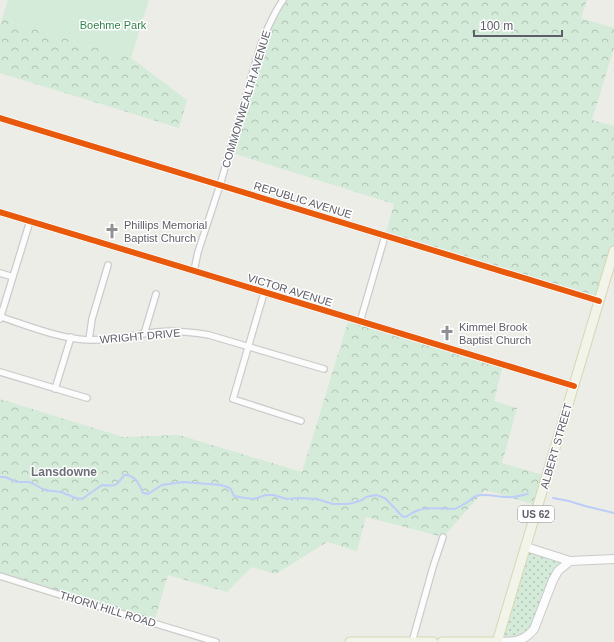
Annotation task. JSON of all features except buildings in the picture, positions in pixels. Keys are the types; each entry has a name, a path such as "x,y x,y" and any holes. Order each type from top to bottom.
{"main road":[{"name":"ALBERT STREET","path":"497,642 614,251"},
{"path":"350,642 432,642"},
{"path":"442,642 497,642"}],"street":[{"name":"COMMONWEALTH AVENUE","path":"194,271 202,238 220,185 261,44 274,14 283,0"},
{"name":"REPUBLIC AVENUE","path":"0,118 599,301"},
{"name":"VICTOR AVENUE","path":"0,212 574,386"},
{"path":"0,319 30,221"},
{"path":"360,322 385,236"},
{"path":"89,340 92,319 108,266"},
{"path":"0,273 13,277"},
{"path":"264,293 233,399 301,421"},
{"path":"144,334 156,294"},
{"name":"WRIGHT DRIVE","path":"0,319 71,337 89,340 115,339 158,332 192,332 249,346 324,369"},
{"path":"55,389 71,337"},
{"path":"0,372 86,398"},
{"path":"412,642 443,537"},
{"path":"526,547 570,561 614,559"},
{"path":"497,642 520,641 531,633 534,629 553,580 558,572 570,561"},
{"name":"THORN HILL ROAD","path":"0,576 54,594 216,642"}],"green space":[{"name":"Boehme Park","path":"8,0 149,0 131,58 2,19"},
{"path":"283,0 587,0 581,18 614,28 614,48 592,120 614,126 614,251 599,301 385,236 394,204 229,152 261,44"},
{"path":"2,19 131,58 187,100 179,128 0,73 0,27"},
{"path":"349,318 503,365 494,401 517,408 502,463 547,476 539,506 485,490 443,537 366,517 357,551 327,542 276,574 252,567 227,592 168,575 154,623 0,576 0,399 123,437 179,435 302,472"},
{"path":"526,547 570,561 558,571 531,633 497,642"}],"waterway":[{"path":"0,477 5,477 17,482 29,482 44,490 61,492 82,499 102,485 110,486 117,484 124,475 134,478 139,484 143,493 148,494 162,485 183,482 221,485 230,488 234,496 254,499 266,495 273,495 287,499 317,499 333,504 347,504 376,495 386,499 402,516 405,517 421,509 454,509 466,503 475,496 480,495 515,497 528,494"},
{"path":"553,498 614,513"}],"cycle path":[{"path":"0,118 599,301"},
{"path":"0,212 574,386"}],"place":[{"name":"Phillips Memorial Baptist Church","path":"112,231"},
{"name":"Kimmel Brook Baptist Church","path":"447,333"}],"district":[{"name":"Lansdowne","path":"64,472"}]}
